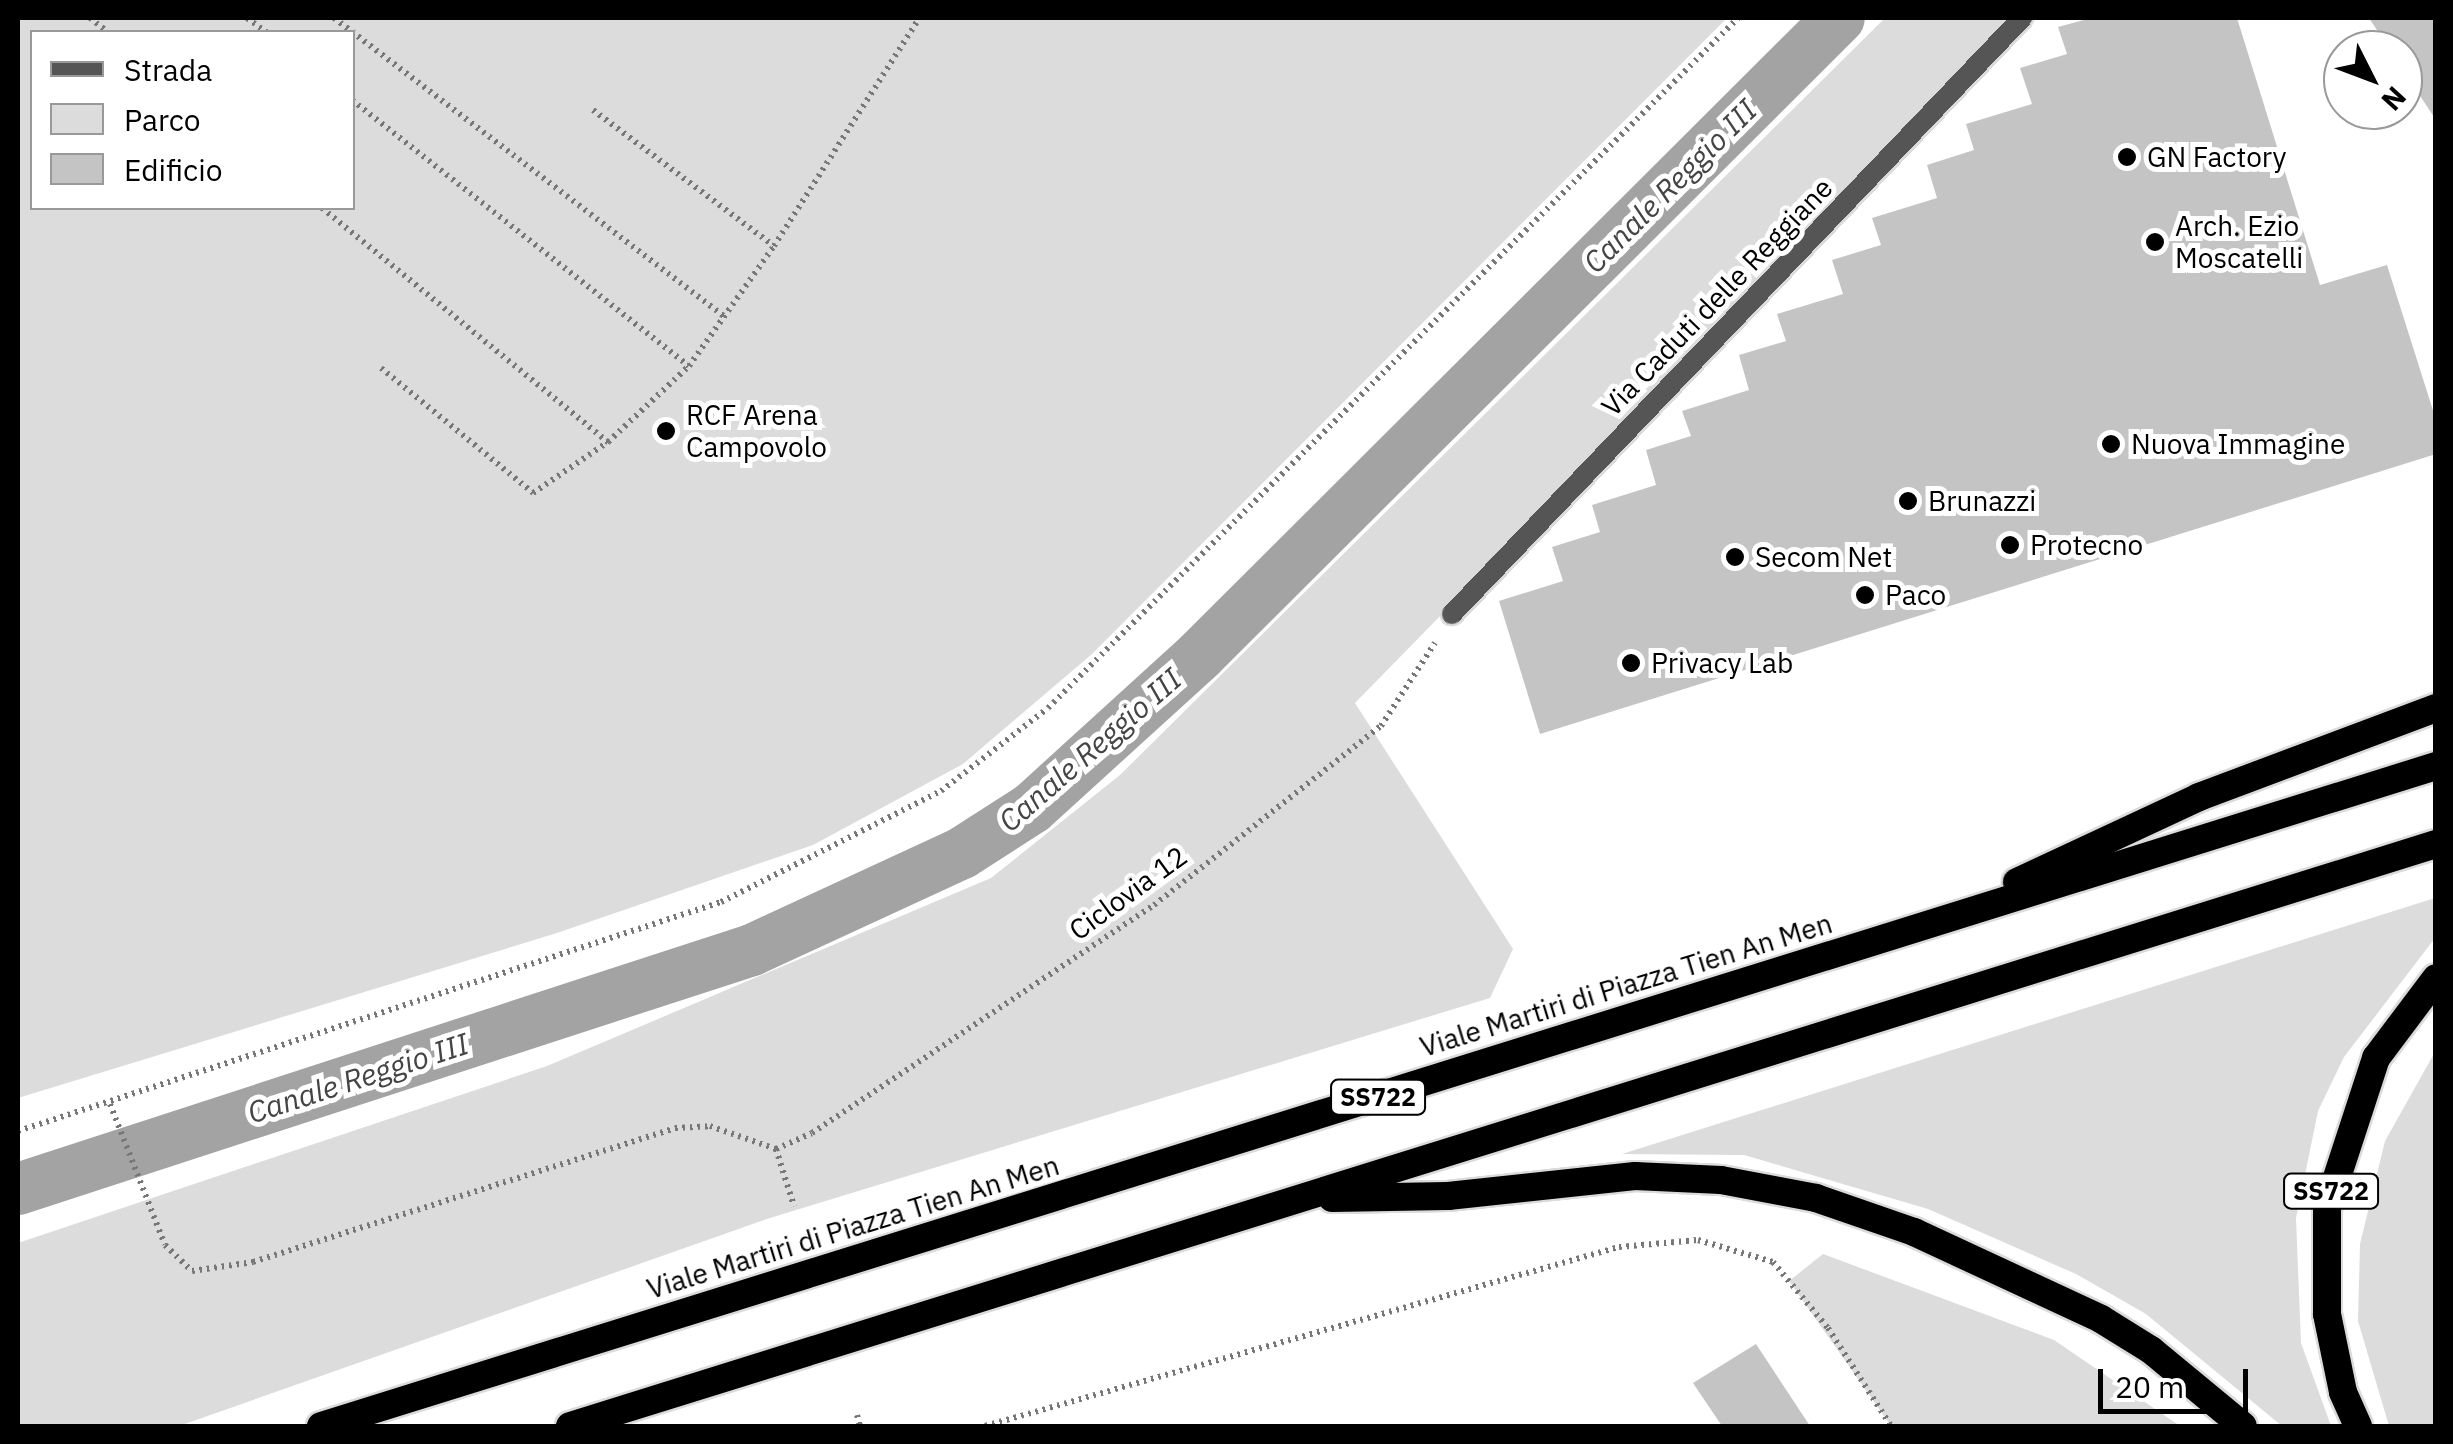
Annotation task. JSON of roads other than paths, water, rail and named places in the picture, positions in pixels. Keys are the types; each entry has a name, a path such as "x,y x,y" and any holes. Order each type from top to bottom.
{"highway":[{"path":"1918,928 2198,797 2436,708"},
{"name":"Viale Martiri di Piazza Tien An Men","path":"321,1426 2436,766"},
{"name":"SS722","path":"570,1426 2436,844"},
{"name":"SS722","path":"2358,1426 2343,1392 2327,1314 2326,1208 2376,1058 2436,978"},
{"name":"SS722","path":"1300,1198 1448,1196 1635,1176 1721,1180 1816,1198 1914,1232 2100,1319 2151,1350 2244,1426"}],"street":[{"name":"Via Caduti delle Reggiane","path":"1452,614 2022,18"}],"waterway":[{"name":"Canale Reggio III","path":"18,1189 752,950 962,853 1032,808 1200,655 1839,18"}],"place":[{"name":"GN Factory","path":"2127,157"},
{"name":"Arch. Ezio Moscatelli","path":"2155,242"},
{"name":"RCF Arena Campovolo","path":"666,431"},
{"name":"Nuova Immagine","path":"2111,444"},
{"name":"Brunazzi","path":"1908,501"},
{"name":"Protecno","path":"2010,545"},
{"name":"Secom Net","path":"1735,557"},
{"name":"Paco","path":"1865,595"},
{"name":"Privacy Lab","path":"1631,663"}]}
